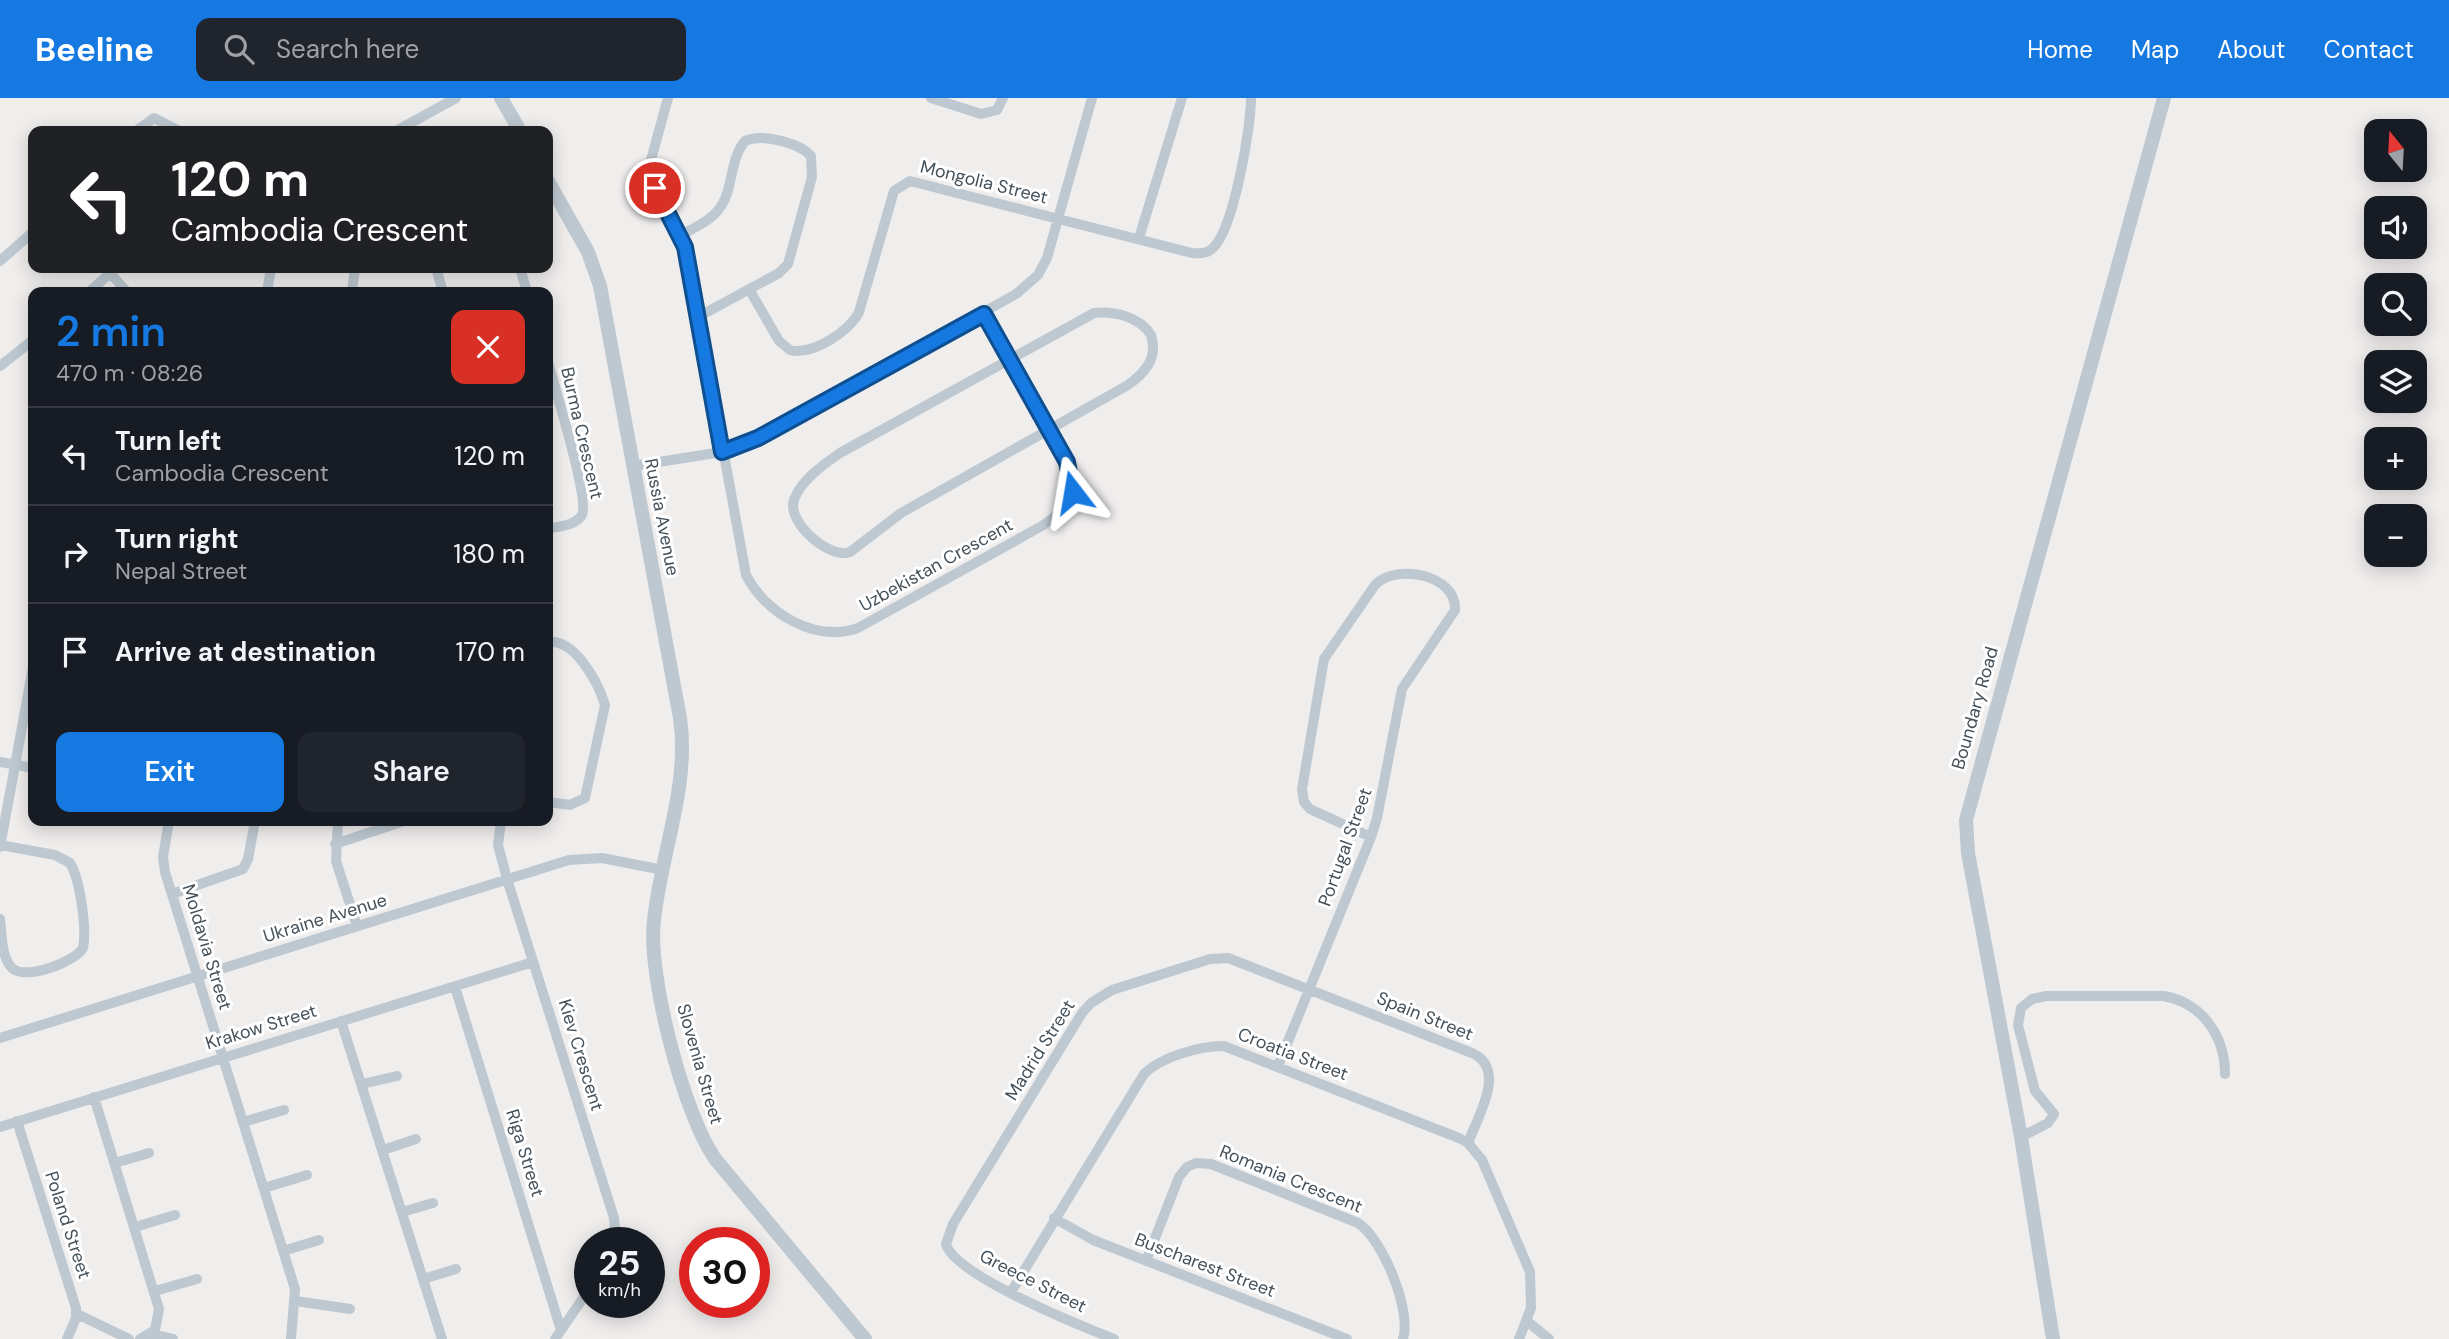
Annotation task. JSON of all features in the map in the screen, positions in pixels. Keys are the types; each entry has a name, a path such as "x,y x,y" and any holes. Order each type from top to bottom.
{"street":[{"path":"405,126 456,98"},
{"path":"501,98 517,126"},
{"name":"Uzbekistan Crescent","path":"668,98 652,160 651,177 681,235 741,559 753,589 784,617 817,630 837,632 867,623 1040,527 1060,512 1071,496 1073,484 1067,462 984,314"},
{"path":"931,98 985,114 997,110 1003,98"},
{"path":"633,466 722,452 758,438 1016,294 1038,275 1047,258 1092,98"},
{"path":"1139,238 1182,98"},
{"path":"1059,218 1192,253 1206,252 1215,245 1232,204 1249,125 1251,98"},
{"name":"Boundary Road","path":"2053,1339 2021,1137 1968,853 1966,814 2164,98"},
{"path":"143,126 155,118 170,126"},
{"path":"681,235 715,214 722,205 737,153 745,141 764,138 808,152 814,169 791,258 779,273 698,317"},
{"name":"Mongolia Street","path":"749,289 779,341 790,350 805,351 847,327 857,316 891,198 901,184 910,181 923,183 1059,218"},
{"name":"Russia Avenue","path":"553,191 597,276 682,737 681,767 663,870"},
{"path":"0,261 28,236"},
{"path":"94,287 110,273"},
{"path":"1100,313 1111,313 1139,322 1151,335 1153,353 1139,376 890,520 845,554 830,551 795,517 794,497 823,465 872,434 1009,359 1083,318 1100,313"},
{"path":"0,366 28,344"},
{"name":"Burma Crescent","path":"553,380 584,504 581,516 575,522 553,527"},
{"name":"Portugal Street","path":"1278,1066 1371,837 1385,789 1402,689 1452,616 1455,604 1449,588 1442,582 1400,573 1384,576 1324,659 1302,789 1303,799 1316,812 1371,837"},
{"path":"553,642 563,643 573,651 605,705 585,798 570,805 553,803"},
{"path":"0,919 5,956 16,972 25,973 49,967 76,957 83,948 81,910 69,863 61,857 0,846 28,700"},
{"path":"0,762 28,767"},
{"name":"Moldavia Street","path":"168,826 163,857 172,894 264,1188 296,1301 291,1339"},
{"path":"172,894 243,869 247,862 254,826"},
{"path":"337,826 336,861 357,926"},
{"path":"335,844 389,826"},
{"name":"Kiev Crescent","path":"500,826 498,845 507,879 615,1227"},
{"name":"Ukraine Avenue","path":"0,1038 584,857 663,870"},
{"name":"Slovenia Street","path":"663,870 654,919 653,965 695,1123 716,1160 865,1339"},
{"name":"Madrid Street","path":"946,1244 953,1224 1082,1013 1101,995 1222,957 1309,989"},
{"name":"Krakow Street","path":"0,1127 533,962"},
{"name":"Riga Street","path":"454,986 558,1334"},
{"name":"Spain Street","path":"1309,989 1483,1060 1490,1071 1490,1082 1468,1143"},
{"path":"2021,1137 2048,1123 2054,1112 2035,1091 2018,1025 2021,1008 2032,999 2046,996 2152,996 2177,999 2216,1031 2224,1051 2225,1074"},
{"path":"341,1021 442,1339"},
{"name":"Croatia Street","path":"1010,1292 1136,1084 1151,1068 1218,1046 1278,1066 1468,1143"},
{"path":"362,1084 397,1076"},
{"path":"94,1097 155,1291 159,1314 146,1337 173,1339"},
{"path":"243,1122 284,1110"},
{"name":"Poland Street","path":"17,1121 77,1314"},
{"path":"383,1150 416,1139"},
{"path":"1468,1143 1482,1160 1526,1261 1532,1284 1528,1322 1519,1339"},
{"path":"115,1163 149,1153"},
{"name":"Romania Crescent","path":"1146,1261 1182,1173 1196,1163 1211,1164 1358,1223 1367,1230 1377,1245 1403,1305 1406,1322 1403,1339"},
{"path":"264,1188 307,1175"},
{"path":"402,1212 433,1203"},
{"path":"135,1227 175,1215"},
{"name":"Buscharest Street","path":"1054,1217 1093,1240 1346,1339"},
{"path":"283,1251 319,1240"},
{"name":"Greece Street","path":"946,1244 957,1262 1010,1292 1095,1336 1114,1339"},
{"path":"423,1279 456,1269"},
{"path":"155,1291 197,1279"},
{"path":"296,1301 349,1309"},
{"path":"558,1334 574,1311"},
{"path":"67,1339 77,1314 129,1339"},
{"path":"1528,1322 1549,1339"}],"route":[{"path":"655,188 684,239 722,452 758,438 984,314 1067,462 1073,492"}]}
